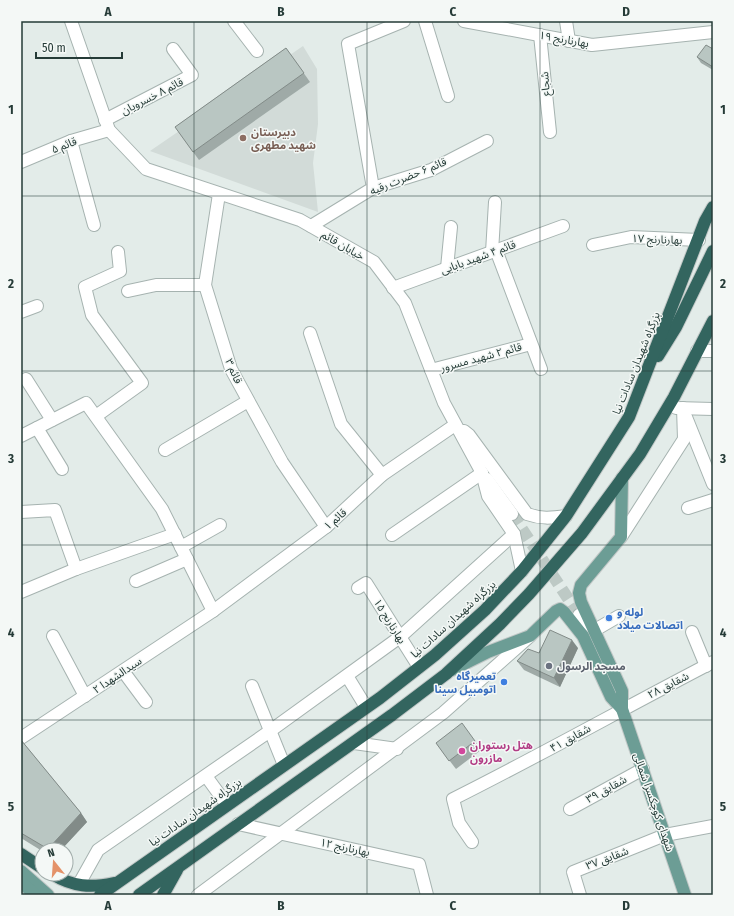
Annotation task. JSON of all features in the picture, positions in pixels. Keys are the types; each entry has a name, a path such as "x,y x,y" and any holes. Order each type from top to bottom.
{"highway":[{"name":"بزرگراه شهیدان سادات نیا","path":"100,895 366,707 419,667 485,610 522,571 566,516 629,417 705,221 713,207"},
{"path":"642,383 676,327 713,251"},
{"path":"139,895 354,743 446,674 529,594 582,533 640,454 668,407 713,321"},
{"path":"21,854 34,863"},
{"path":"163,895 178,867"},
{"path":"70,882 93,887 119,882"}],"main road":[{"path":"622,478 621,537 580,585 579,593 581,602 622,691 622,709"},
{"path":"446,674 488,652 530,636 560,609 583,636 611,697 622,709"},
{"name":"شهدای کوچکسرا شمالی","path":"622,709 685,895"},
{"path":"21,871 48,895"},
{"path":"21,882 35,895"}],"street":[{"name":"خیابان قائم","path":"71,21 107,125 146,169 300,220 374,262 405,303 444,403 482,473 488,496 514,534 522,571"},
{"path":"234,21 257,50"},
{"path":"373,188 348,44 404,21"},
{"path":"425,21 448,96"},
{"name":"بهارنارنج ۱۹","path":"464,21 510,25 540,35 592,45 713,32"},
{"path":"566,21 569,41"},
{"name":"شجاع","path":"540,35 550,132"},
{"name":"قائم ۸ خسرویان","path":"107,125 192,75 173,49"},
{"name":"قائم ۵","path":"21,162 71,142 107,125"},
{"name":"قائم ۶ حضرت رقیه","path":"310,226 373,188 431,170 487,141"},
{"path":"71,142 94,225"},
{"name":"قائم ۳","path":"219,194 205,285 231,369 282,462 326,527"},
{"path":"496,202 494,251 541,369"},
{"name":"قائم ۴ شهید بابایی","path":"393,288 563,226"},
{"path":"447,268 451,227"},
{"name":"بهارنارنج ۱۷","path":"593,245 631,237 698,240"},
{"path":"96,416 142,383 92,314 85,287 120,271 118,252"},
{"path":"128,291 156,285 205,285"},
{"path":"21,312 37,306"},
{"path":"310,333 340,424 382,475"},
{"name":"قائم ۲ شهید مسرور","path":"431,370 531,344"},
{"path":"697,351 713,351"},
{"path":"26,379 52,420"},
{"path":"166,450 248,401"},
{"path":"21,436 86,403 162,509 213,611"},
{"path":"668,407 713,409"},
{"path":"683,408 713,484"},
{"path":"621,537 684,439 683,408"},
{"path":"455,425 469,436 527,514 542,518 566,516"},
{"name":"قائم ۱","path":"213,611 326,527 382,475 455,425"},
{"path":"37,428 62,470"},
{"path":"392,535 482,473 512,514"},
{"path":"688,508 713,500"},
{"path":"21,512 55,510 76,569"},
{"path":"181,547 220,525"},
{"path":"21,592 76,569 175,534"},
{"path":"79,884 98,850 270,731 400,637 514,534"},
{"path":"136,581 187,560"},
{"name":"بهارنارنج ۱۵","path":"358,588 366,582 419,667"},
{"name":"سیدالشهدا ۲","path":"21,738 213,611"},
{"path":"583,636 579,615 595,630 619,616"},
{"path":"692,632 710,664"},
{"path":"53,636 84,696"},
{"path":"198,895 280,833 397,749 443,713 530,636"},
{"name":"شقایق ۲۸","path":"622,709 710,664"},
{"path":"123,671 146,702"},
{"path":"347,676 366,707"},
{"path":"252,686 284,765"},
{"name":"شقایق ۴۱","path":"472,842 459,823 453,799 540,755 622,709"},
{"path":"354,743 397,749"},
{"name":"شقایق ۳۹","path":"570,809 643,769"},
{"path":"206,776 227,806"},
{"name":"بهارنارنج ۱۲","path":"238,824 419,864 427,895"},
{"path":"665,836 713,826"},
{"name":"شقایق ۳۷","path":"580,895 573,872 665,836"}],"shaded area":[{"name":"دبیرستان شهید مطهری","path":"303,46 317,69 318,124 313,163 318,212 150,151"}],"building":[{"path":"706,45 713,49 713,67 697,57"},
{"path":"286,48 304,73 193,152 175,127"},
{"path":"550,630 572,640 554,678 517,661 528,649 539,653"},
{"path":"462,723 475,741 449,761 436,743"},
{"path":"21,740 81,813 54,842 36,842 21,833"}],"tunnel":[{"path":"512,514 579,615"}],"place":[{"name":"دبیرستان شهید مطهری","path":"243,138"},
{"name":"لوله و اتصالات میلاد","path":"609,618"},
{"name":"مسجد الرسول","path":"549,666"},
{"name":"تعمیرگاه اتومبیل سینا","path":"504,682"},
{"name":"هتل رستوران مازرون","path":"462,751"}]}
